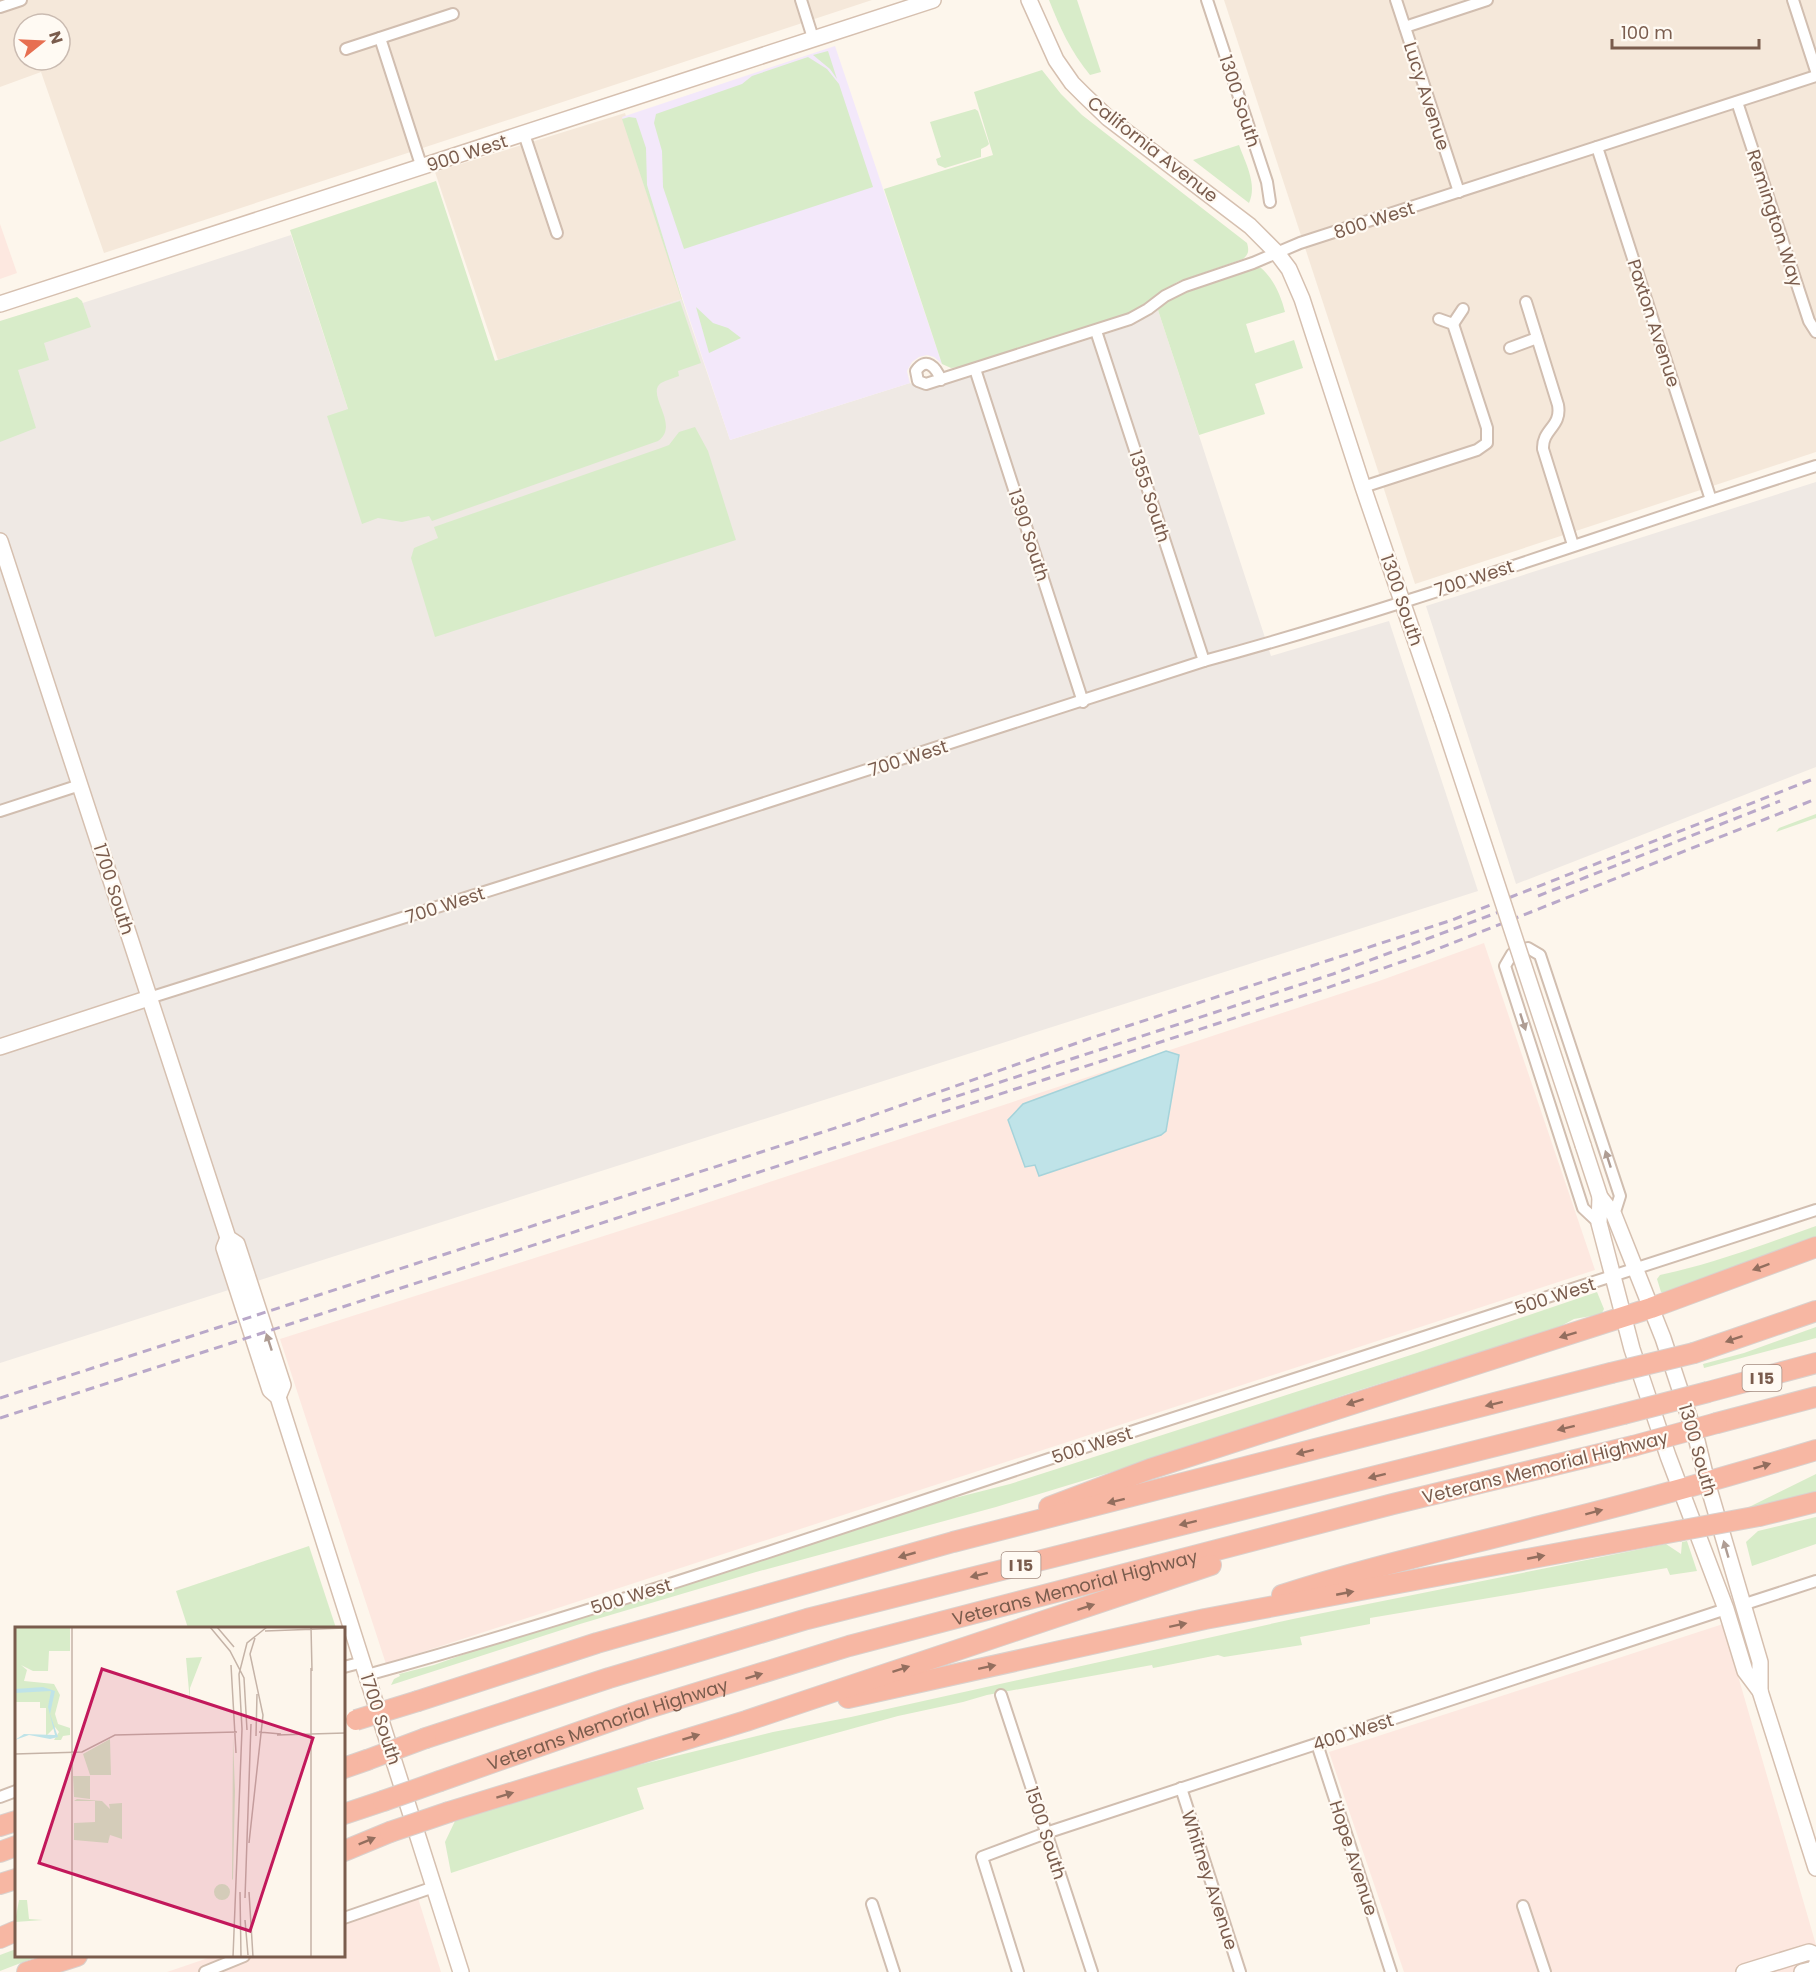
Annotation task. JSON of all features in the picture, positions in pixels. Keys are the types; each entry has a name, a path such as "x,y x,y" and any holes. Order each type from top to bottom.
{"highway":[{"path":"953,1542 1150,1469 1651,1308 1816,1247"},
{"path":"1774,1326 1816,1304"},
{"path":"348,1723 597,1643 953,1542 1694,1353 1816,1311"},
{"name":"Veterans Memorial Highway","path":"345,1768 426,1738 609,1678 807,1618 1623,1414 1816,1363"},
{"name":"Veterans Memorial Highway","path":"345,1814 642,1710 849,1646 1393,1504 1634,1446 1816,1397"},
{"path":"1205,1619 1340,1576 1540,1527 1816,1450"},
{"path":"746,1721 1205,1619 1759,1516 1816,1503"},
{"path":"345,1851 449,1812 746,1721 1393,1504"},
{"path":"0,1826 15,1821"},
{"path":"0,1852 15,1846"},
{"path":"0,1884 15,1879"},
{"path":"0,1932 15,1926"},
{"path":"0,1938 15,1931"},
{"path":"27,1972 74,1957"},
{"path":"44,1972 81,1957"}],"main road":[{"name":"900 West","path":"0,304 933,0"},
{"name":"California Avenue","path":"1029,0 1056,60 1072,83 1108,118 1250,226 1277,253"},
{"name":"1300 South","path":"1277,253 1288,269 1302,299 1600,1197 1614,1215 1663,1338 1697,1441 1760,1662 1760,1683"},
{"name":"1700 South","path":"0,541 228,1238 224,1248 270,1390 278,1397 461,1972"},
{"name":"700 West","path":"0,1047 149,998"},
{"name":"1300 South","path":"1600,1197 1599,1223 1612,1277 1664,1445 1726,1609 1739,1627 1752,1668 1760,1683 1816,1868"},
{"path":"1744,1972 1809,1952 1816,1956"},
{"path":"1802,1972 1814,1969 1816,1965"}],"street":[{"path":"0,7 21,0"},
{"path":"801,0 813,38"},
{"name":"1300 South","path":"1207,0 1267,182 1270,202"},
{"name":"Lucy Avenue","path":"1396,0 1459,192"},
{"path":"1405,27 1487,0"},
{"path":"1793,0 1816,70"},
{"path":"346,49 453,14"},
{"path":"380,38 422,168"},
{"name":"800 West","path":"940,380 1096,331 1140,314 1165,296 1185,286 1253,263 1300,243 1816,76"},
{"name":"Remington Way","path":"1737,102 1809,321 1816,332"},
{"path":"524,134 557,234"},
{"name":"Paxton Avenue","path":"1597,147 1711,500"},
{"path":"1526,303 1559,410 1558,420 1544,438 1543,449 1573,545"},
{"path":"1453,324 1463,309"},
{"path":"1439,319 1453,324"},
{"path":"1363,487 1477,450 1487,443 1487,428 1453,324"},
{"name":"1355 South","path":"1096,331 1204,661"},
{"path":"1510,348 1537,339"},
{"name":"1390 South","path":"975,369 1083,702"},
{"name":"700 West","path":"149,998 684,830 801,790 1083,702 1204,661 1303,634 1816,466"},
{"path":"0,811 80,785"},
{"name":"1300 South","path":"1599,1223 1583,1208 1505,966 1512,954 1528,948 1540,955 1620,1196 1614,1215"},
{"name":"500 West","path":"345,1667 365,1669 495,1639 750,1559 1141,1429 1816,1210"},
{"path":"1742,1605 1816,1581"},
{"name":"400 West","path":"1018,1972 982,1857 1181,1788 1726,1609"},
{"name":"1500 South","path":"1001,1695 1092,1972"},
{"name":"Hope Avenue","path":"1317,1744 1391,1972"},
{"name":"Whitney Avenue","path":"1181,1788 1240,1972"},
{"path":"0,1797 15,1791"},
{"path":"345,1918 434,1887"},
{"path":"872,1904 894,1972"},
{"path":"1523,1906 1545,1972"},
{"path":"205,1972 242,1957"}],"shaded area":[{"path":"0,0 872,0 104,253 41,72 0,87"},
{"path":"1224,0 1816,0 1816,452 1415,584"},
{"path":"835,46 942,364 934,357 927,355 919,357 912,362 907,371 910,383 730,440 622,117"},
{"path":"625,113 682,299 498,360 435,172"},
{"path":"0,224 17,273 0,279"},
{"path":"291,235 348,409 682,299 730,440 910,383 923,390 1078,343 1131,326 1158,310 1271,656 1389,621 1478,891 0,1363 0,330"},
{"path":"1816,482 1816,767 1516,884 1426,606"},
{"path":"1484,943 1595,1270 386,1664 280,1339 679,1212 1379,981"},
{"path":"1723,1624 1816,1945 1816,1972 1404,1972 1329,1752"},
{"path":"418,1898 441,1972 167,1972 211,1957 345,1957 345,1922"}],"green space":[{"path":"1049,0 1077,0 1101,72 1090,75 1077,58"},
{"path":"828,51 837,79 830,69 813,55"},
{"path":"808,57 827,69 839,84 873,187 684,249 663,187 662,151 654,123 656,114 742,84 752,76"},
{"path":"1042,70 1082,115 1247,243 1248,252 1243,259 1177,282 1130,313 951,368 942,364 884,189 993,155 974,92"},
{"path":"975,109 978,111 989,144 981,149 981,157 945,168 938,165 936,159 941,157 930,122"},
{"path":"636,118 646,148 647,185 686,313 622,119"},
{"path":"1239,145 1251,181 1249,203 1193,160"},
{"path":"436,181 495,361 680,301 701,363 678,371 679,376 661,383 657,388 666,427 658,441 432,521 429,516 402,522 378,518 362,524 327,416 348,409 290,230"},
{"path":"1257,268 1266,272 1273,283 1285,312 1246,324 1255,353 1294,340 1303,368 1255,384 1265,414 1199,435 1158,310 1192,289"},
{"path":"77,297 82,301 91,327 44,343 49,360 18,370 36,428 0,442 0,321"},
{"path":"696,307 713,323 728,328 741,338 709,353"},
{"path":"695,427 708,451 736,540 435,637 411,558 414,548 438,538 434,527 669,445 679,432"},
{"path":"1816,814 1816,818 1776,832 1779,828"},
{"path":"1816,1226 1816,1238 1665,1293 1661,1292 1657,1279 1660,1275 1758,1247"},
{"path":"1597,1292 1604,1309 1597,1315 1574,1319 1537,1334 1350,1393 1148,1461 996,1507 756,1572 580,1624 391,1685 394,1679 400,1676 399,1674 434,1665 504,1640 923,1506 1010,1484 1417,1353"},
{"path":"1816,1327 1816,1338 1704,1368 1703,1364 1744,1353"},
{"path":"1816,1474 1816,1497 1750,1512 1747,1508"},
{"path":"1816,1517 1816,1544 1752,1566 1746,1542 1758,1531"},
{"path":"1687,1541 1697,1571 1670,1575 1667,1568 1370,1618 1370,1624 1300,1637 1302,1645 1224,1657 1218,1655 1153,1668 1152,1665 987,1695 898,1716 637,1788 644,1809 451,1873 445,1842 455,1821 549,1790 639,1765 773,1732 851,1717 1293,1619 1666,1544 1681,1554 1682,1542"},
{"path":"309,1546 336,1627 188,1627 176,1591"},
{"path":"15,1949 15,1957 36,1957 0,1971 0,1955"}],"water":[{"path":"1166,1051 1179,1055 1166,1131 1161,1135 1039,1176 1035,1165 1025,1167 1008,1120 1023,1104"}],"railway":[{"path":"0,1398 857,1121 1091,1038 1452,920 1816,778"},
{"path":"0,1418 1321,990 1430,952 1816,799"},
{"path":"1538,896 1780,801"},
{"path":"942,1101 1333,974 1499,912"}]}
